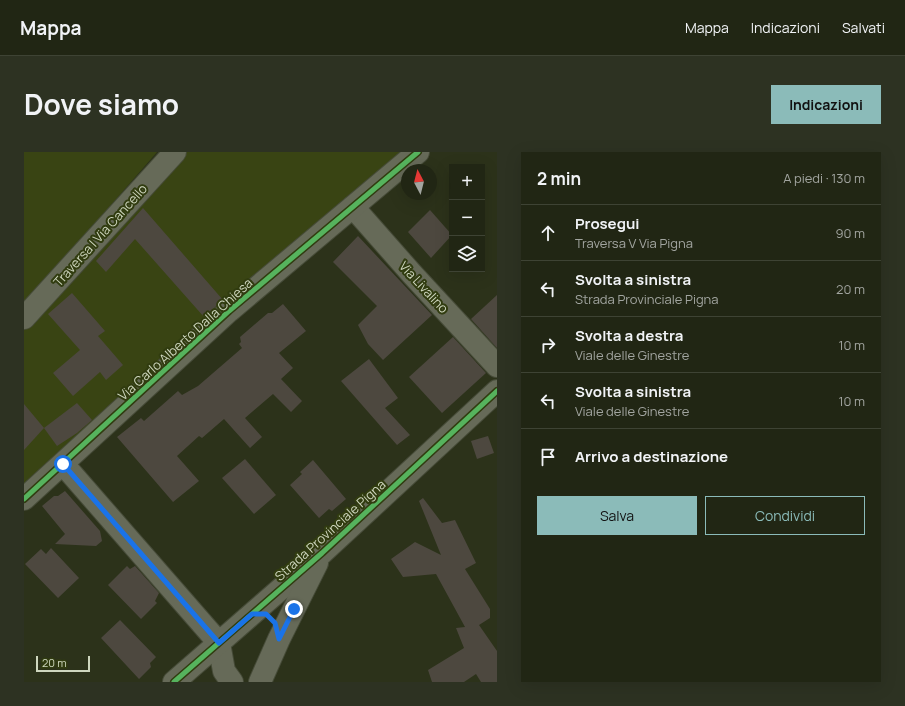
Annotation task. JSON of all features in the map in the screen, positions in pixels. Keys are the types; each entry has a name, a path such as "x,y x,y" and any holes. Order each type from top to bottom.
{"street":[{"name":"Traversa I Via Cancello","path":"24,318 175,152"},
{"name":"Via Carlo Alberto Dalla Chiesa","path":"24,498 229,311 418,152"},
{"name":"Via Livalino","path":"353,207 412,274 497,366"},
{"name":"Strada Provinciale Pigna","path":"174,682 322,553 497,391"},
{"path":"63,464 219,643 224,671 232,682"},
{"path":"260,682 279,639 322,553"},
{"path":"252,614 266,614 275,623 279,639"}],"shaded area":[{"path":"24,152 157,152 24,305"},
{"path":"187,152 402,152 24,484 24,327"}],"building":[{"path":"143,208 223,300 204,317 135,239 106,272 96,261"},
{"path":"430,210 449,232 449,238 431,258 408,232"},
{"path":"358,236 432,315 383,360 368,344 358,325 377,306 333,262"},
{"path":"72,293 105,331 98,336 123,365 106,380 100,372 73,396 53,373 80,350 48,314"},
{"path":"497,295 497,348 471,319"},
{"path":"283,304 306,331 279,353 293,368 281,379 302,401 291,412 273,394 245,418 262,437 250,448 224,419 202,438 199,436 177,456 199,481 173,502 117,437 141,418 144,421 178,391 182,395 198,386 242,348 239,344 241,342 240,337 268,313 272,313"},
{"path":"453,337 486,373 442,413 409,377"},
{"path":"369,359 398,398 385,408 410,435 397,445 341,381"},
{"path":"77,403 92,420 77,433 57,446 44,428"},
{"path":"24,404 44,428 24,450"},
{"path":"488,436 494,453 477,459 471,441"},
{"path":"245,459 276,495 254,514 222,478"},
{"path":"313,460 346,499 332,511 329,509 319,518 290,485 302,474 300,472"},
{"path":"65,491 100,531 102,541 96,546 55,544 65,534 42,506 54,496 58,496"},
{"path":"423,498 442,523 455,520 476,563 465,569 490,609 490,618 479,625 497,651 497,682 481,682 476,674 464,682 432,682 428,670 464,648 456,628 465,627 436,574 403,577 391,559 415,542 441,555 419,501"},
{"path":"51,548 79,578 58,598 25,564 41,549 46,554"},
{"path":"127,566 130,569 135,566 159,593 155,601 157,603 141,619 108,585"},
{"path":"120,620 156,657 150,663 151,667 139,679 101,638"}],"cycle path":[{"path":"24,499 229,311 418,152"},
{"path":"174,682 322,553 497,391"}],"route":[{"path":"63,464 219,643 252,614 266,614 275,623 279,639 294,609"}]}
